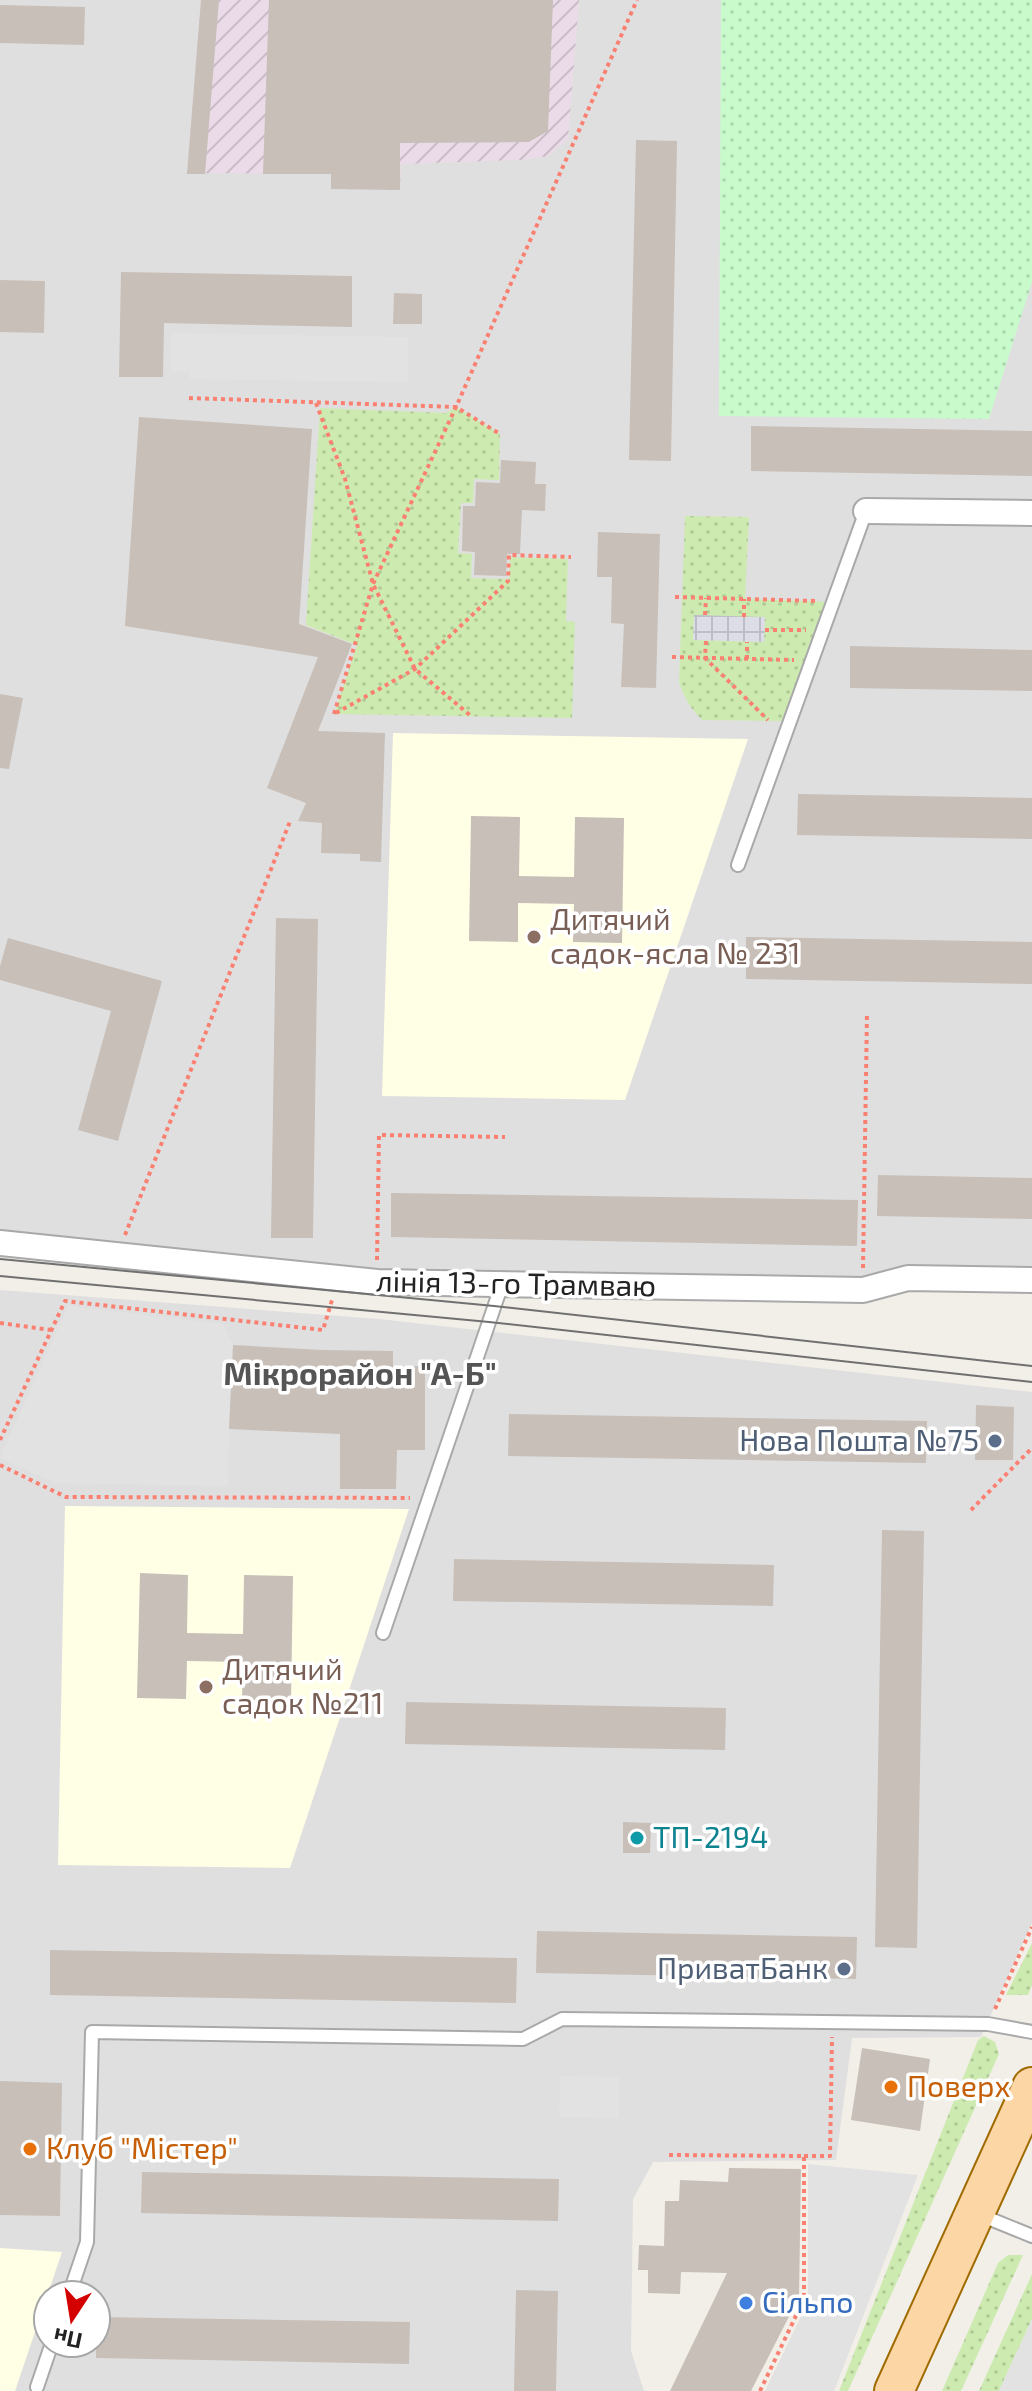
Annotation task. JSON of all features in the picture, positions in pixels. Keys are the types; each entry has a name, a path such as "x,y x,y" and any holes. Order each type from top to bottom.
{"main road":[{"path":"894,2391 1032,2087"}],"street":[{"path":"866,511 1032,513"},
{"name":"лінія 13-го Трамваю","path":"0,1243 377,1282 863,1290 908,1278 1032,1280"}],"lane":[{"path":"738,865 866,511"},
{"path":"383,1633 502,1284"},
{"path":"74,2279 87,2242 92,2032 523,2039 562,2019 988,2024 1032,2032"},
{"path":"975,2213 1032,2236"},
{"path":"37,2387 47,2359"}],"path":[{"path":"571,557 509,555 508,581 415,669 334,714 373,584 456,407 637,0"},
{"path":"189,398 456,407 500,434"},
{"path":"316,403 345,479 373,584 415,669 471,716"},
{"path":"675,597 834,602"},
{"path":"705,615 706,598"},
{"path":"744,599 744,617"},
{"path":"765,630 823,631"},
{"path":"706,641 705,658 768,720"},
{"path":"747,642 747,659"},
{"path":"672,657 812,661"},
{"path":"116,1255 291,819"},
{"path":"863,1290 867,1013"},
{"path":"377,1282 379,1135 505,1137"},
{"path":"0,1440 65,1301 323,1330 339,1279"},
{"path":"0,1323 51,1330"},
{"path":"971,1510 1032,1448"},
{"path":"0,1465 66,1497 429,1498"},
{"path":"988,2024 1032,1927"},
{"path":"669,2155 830,2156 832,2023"},
{"path":"760,2391 785,2332 804,2299 804,2156"}],"shaded area":[{"path":"0,0 1032,0 1032,1273 868,1282 380,1274 0,1233"},
{"path":"201,0 579,0 568,139 548,156 521,160 401,164 400,190 331,189 331,174 187,173"},
{"path":"171,333 408,337 408,382 190,379 189,371 170,371"},
{"path":"694,615 765,617 764,642 693,640"},
{"name":"Дитячий садок-ясла № 231","path":"393,733 748,739 625,1100 382,1096"},
{"path":"0,1290 379,1319 1032,1392 1032,1923 981,2037 852,2038 836,2160 653,2162 633,2199 631,2351 644,2391 0,2391"},
{"path":"68,1306 223,1324 233,1345 227,1486 56,1483 0,1458"},
{"name":"Дитячий садок №211","path":"65,1506 409,1509 290,1868 58,1865"},
{"path":"560,2076 619,2077 619,2118 559,2117"},
{"path":"808,2164 918,2175 834,2391 765,2391 808,2302"},
{"path":"0,2248 62,2252 53,2279 32,2279 32,2341 15,2391 0,2391"},
{"path":"1032,2319 1032,2391 999,2391"}],"green space":[{"path":"721,0 1032,0 1032,282 989,419 719,416"},
{"path":"456,407 500,434 499,480 474,479 473,503 461,503 458,553 472,554 471,578 509,579 510,557 568,559 566,621 575,622 572,718 334,714 357,645 306,625 320,408 446,413"},
{"path":"685,516 749,517 745,599 834,602 791,721 702,720 685,697 679,682"},
{"path":"1032,1943 1032,1985 1028,1995 1006,1995"},
{"path":"984,2036 995,2042 999,2054 848,2391 839,2391 978,2040"},
{"path":"1008,2255 1023,2255 961,2391 942,2391 998,2263"},
{"path":"1032,2274 1032,2319 999,2391 979,2391"}],"building":[{"path":"201,0 219,0 205,174 187,174"},
{"path":"269,0 553,0 548,131 529,142 400,143 400,190 331,189 331,174 263,174"},
{"path":"0,5 85,7 84,45 0,43"},
{"path":"636,140 677,141 671,461 629,460"},
{"path":"121,272 352,276 352,327 164,323 163,377 119,377"},
{"path":"0,280 45,281 44,333 0,332"},
{"path":"394,293 422,294 422,324 393,324"},
{"path":"139,417 312,429 299,624 352,644 318,731 385,733 381,862 360,861 360,854 321,853 322,823 298,821 306,803 267,788 318,657 125,626"},
{"path":"751,426 1032,431 1032,476 751,471"},
{"path":"501,460 536,462 535,484 546,484 545,511 522,510 520,554 507,554 506,576 474,575 475,552 462,551 463,506 475,506 476,482 500,483"},
{"path":"598,532 660,534 656,688 621,687 624,624 611,623 612,577 597,577"},
{"path":"850,646 1032,650 1032,691 850,688"},
{"path":"0,694 23,698 9,769 0,768"},
{"path":"798,794 1032,798 1032,839 797,835"},
{"path":"471,816 520,817 519,876 574,877 575,817 624,818 622,943 573,942 574,904 518,903 518,942 469,941"},
{"path":"276,918 318,919 313,1238 271,1238"},
{"path":"746,937 1032,942 1032,984 746,979"},
{"path":"8,938 162,981 118,1141 78,1130 111,1011 0,980 0,966"},
{"path":"878,1175 1032,1178 1032,1219 877,1216"},
{"path":"391,1193 858,1200 857,1246 391,1237"},
{"path":"233,1345 393,1351 393,1366 425,1366 425,1450 397,1450 396,1489 340,1489 340,1434 229,1429"},
{"path":"976,1405 1014,1407 1013,1460 975,1460"},
{"path":"509,1414 927,1421 926,1463 508,1456"},
{"path":"882,1530 924,1531 917,1948 875,1947"},
{"path":"454,1559 774,1565 773,1606 453,1601"},
{"path":"140,1573 188,1575 187,1633 243,1634 244,1575 293,1576 291,1701 242,1700 243,1662 187,1661 186,1699 137,1698"},
{"path":"406,1702 726,1708 725,1750 405,1744"},
{"name":"ТП-2194","path":"623,1822 651,1823 650,1853 623,1853"},
{"path":"537,1931 857,1937 856,1979 536,1973"},
{"path":"50,1950 517,1958 516,2003 50,1995"},
{"path":"862,2048 930,2059 920,2131 851,2120"},
{"name":"Клуб \"Містер\"","path":"0,2081 62,2083 60,2216 0,2215"},
{"path":"729,2168 801,2169 799,2297 751,2391 670,2391 727,2273 681,2272 680,2294 648,2293 648,2270 638,2270 639,2245 664,2246 665,2201 679,2201 680,2180 728,2182"},
{"path":"142,2172 559,2179 558,2221 141,2213"},
{"path":"516,2290 558,2291 556,2391 514,2391"},
{"path":"112,2317 410,2322 409,2364 112,2358"}],"tram line":[{"path":"0,1259 494,1306 1032,1366"},
{"path":"0,1276 489,1322 1032,1382"}],"place":[{"name":"Дитячий садок-ясла № 231","path":"534,937"},
{"name":"Нова Пошта №75","path":"995,1441"},
{"name":"Дитячий садок №211","path":"206,1687"},
{"name":"ТП-2194","path":"637,1838"},
{"name":"ПриватБанк","path":"844,1969"},
{"name":"Поверх","path":"891,2087"},
{"name":"Клуб \"Містер\"","path":"30,2149"},
{"name":"Сільпо","path":"746,2303"}],"district":[{"name":"Мікрорайон \"А-Б\"","path":"360,1374"}]}
